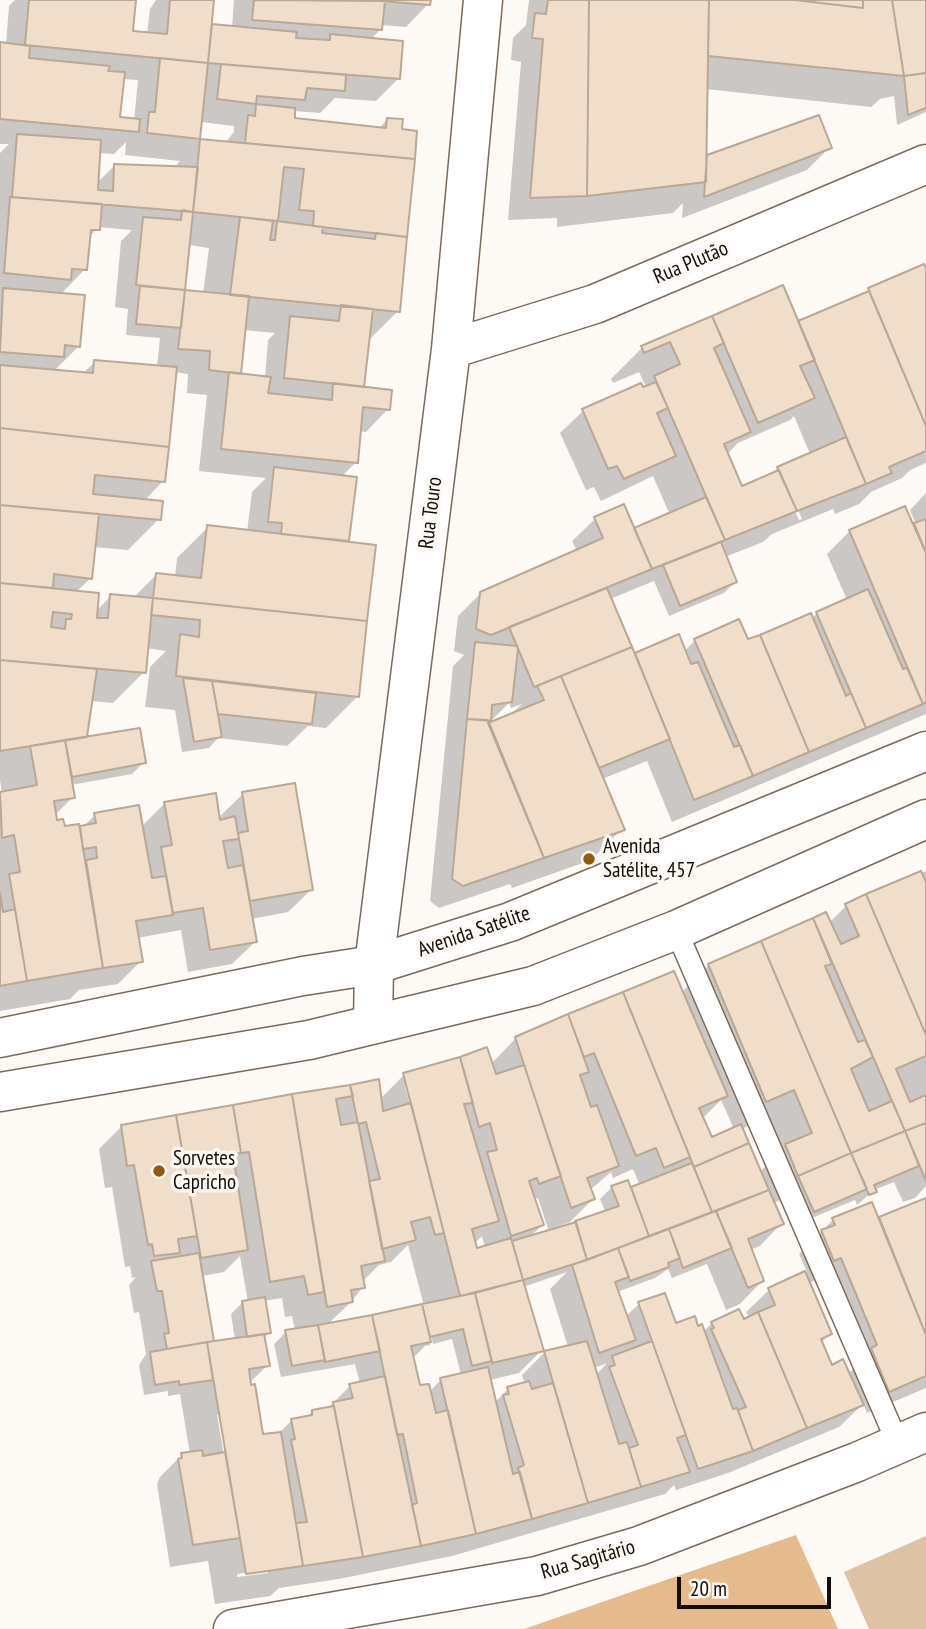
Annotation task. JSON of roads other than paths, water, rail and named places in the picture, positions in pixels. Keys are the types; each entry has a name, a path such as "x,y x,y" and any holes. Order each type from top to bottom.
{"street":[{"name":"Rua Touro","path":"373,1024 374,965 451,349 483,0"},
{"name":"Rua Plutão","path":"451,349 595,304 926,164"},
{"name":"Avenida Satélite","path":"0,1038 303,976 374,965 510,922 926,751"},
{"path":"0,1091 309,1040 533,986 677,930 926,819"},
{"name":"Rua Sagitário","path":"233,1629 550,1572 639,1546 912,1438"}],"lane":[{"path":"677,930 912,1438"}],"place":[{"name":"Avenida Satélite, 457","path":"589,859"},
{"name":"Sorvetes Capricho","path":"159,1171"}]}
